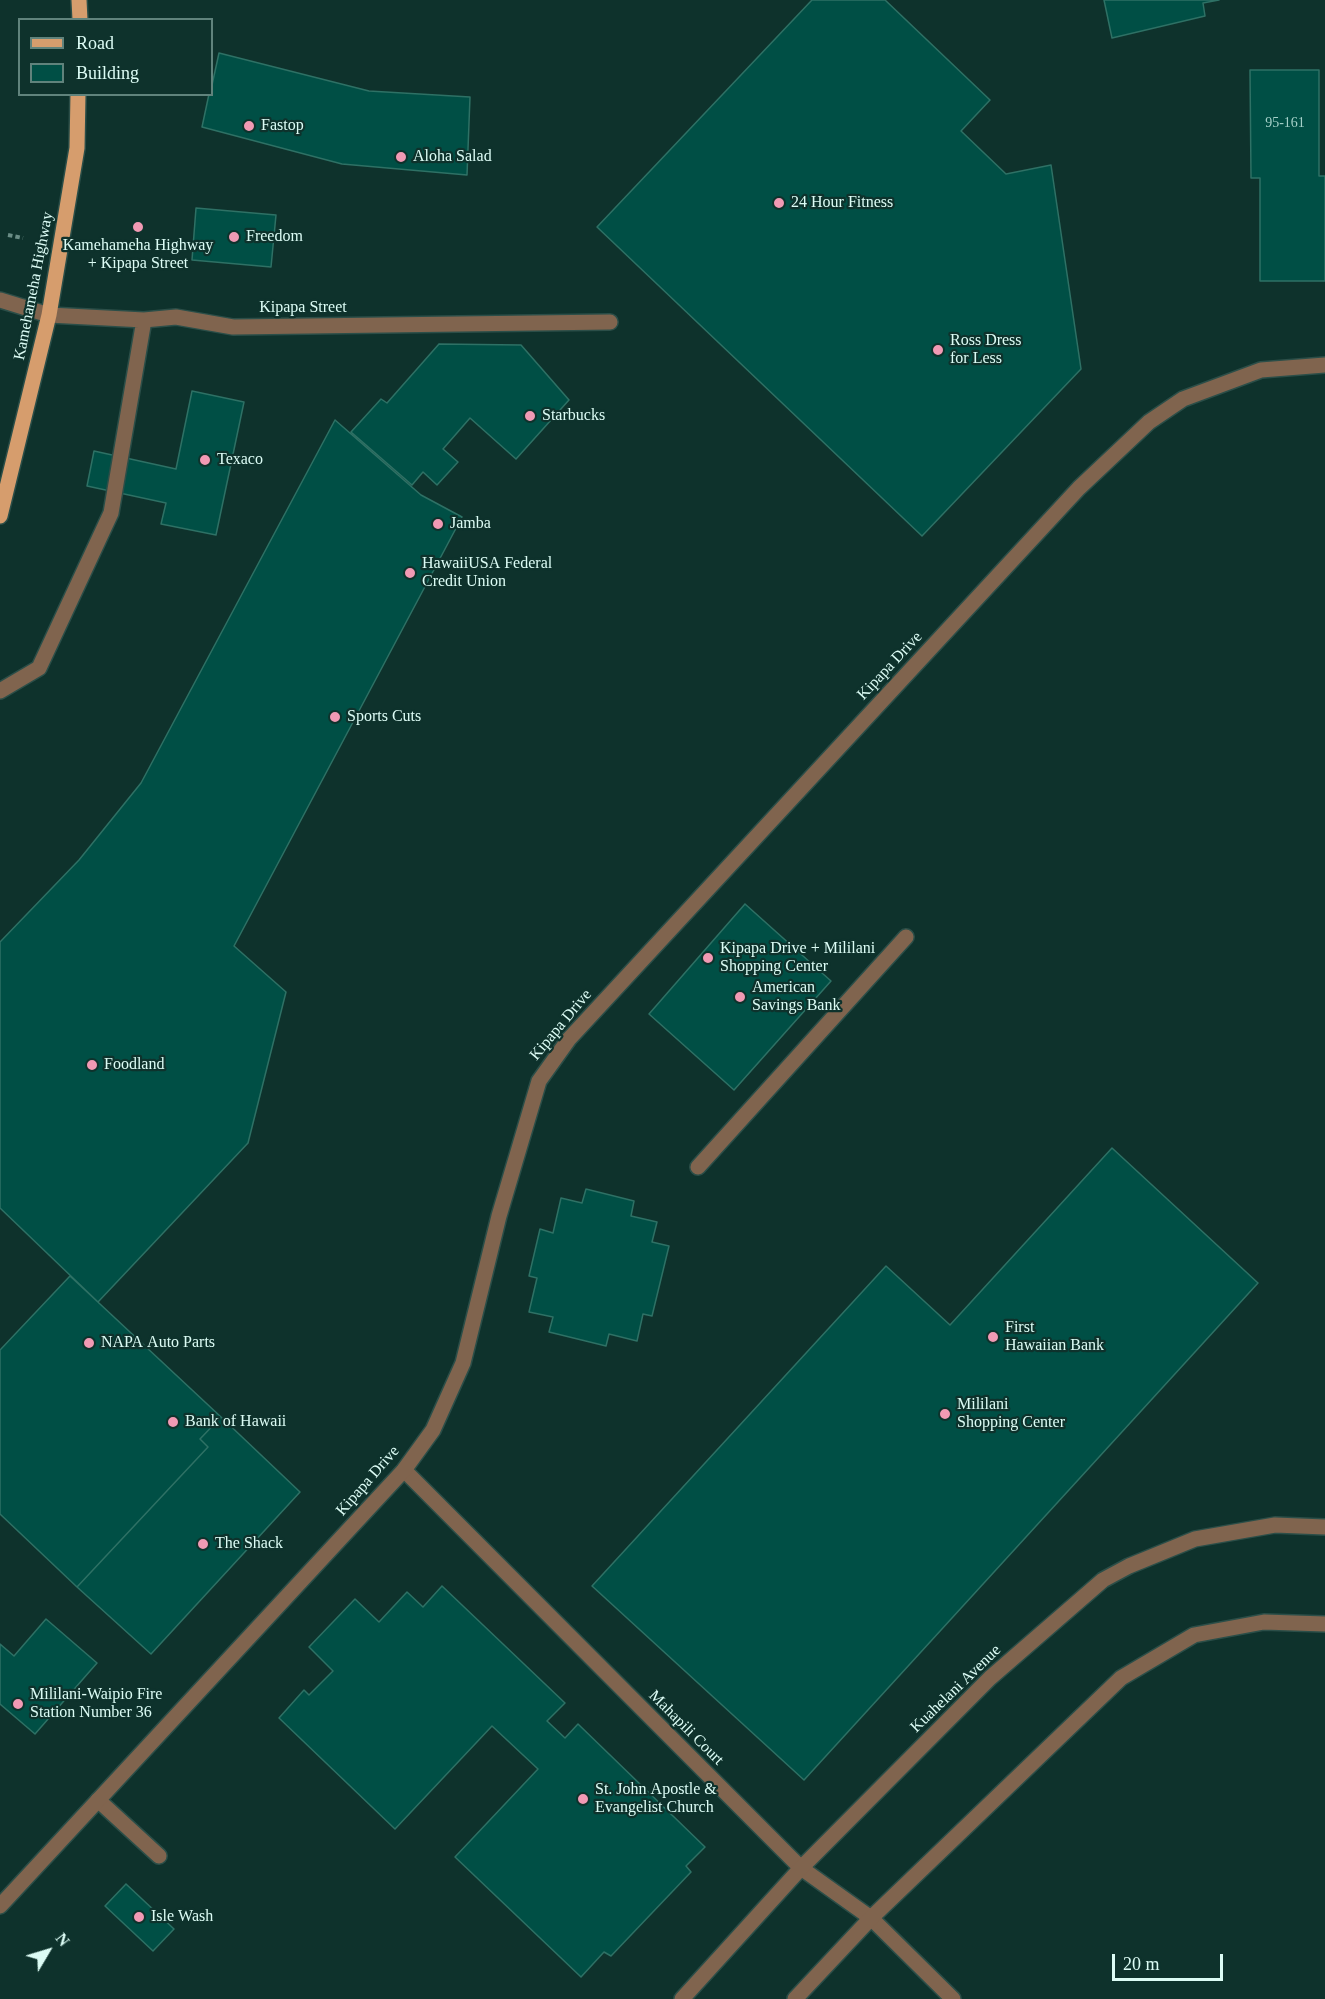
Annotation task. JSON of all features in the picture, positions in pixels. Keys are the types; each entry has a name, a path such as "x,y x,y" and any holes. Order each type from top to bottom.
{"main road":[{"path":"79,0 80,18"},
{"name":"Kamehameha Highway","path":"0,516 49,315 77,148 78,96"}],"street":[{"name":"Kipapa Street","path":"0,300 49,315 144,320 176,317 232,327 610,322"},
{"path":"0,691 39,668 111,513 144,320"},
{"name":"Kipapa Drive","path":"0,1906 404,1470 432,1430 463,1364 499,1216 539,1081 568,1039 1079,488 1149,422 1183,399 1261,370 1325,364"},
{"path":"698,1167 906,937"},
{"name":"Mahapili Court","path":"404,1470 801,1868 871,1918 954,1999"},
{"name":"Kuahelani Avenue","path":"682,1999 801,1868 990,1678 1103,1580 1129,1566 1195,1539 1275,1525 1325,1527"},
{"path":"795,1999 871,1918 1121,1678 1194,1635 1264,1622 1325,1624"},
{"path":"98,1800 159,1856"}],"path":[{"path":"8,235 22,238"}],"building":[{"path":"812,0 885,0 990,100 961,131 1006,174 1051,165 1081,369 922,536 597,227"},
{"path":"1104,0 1219,0 1203,3 1205,16 1112,38"},
{"path":"219,53 369,91 470,97 467,175 342,164 202,127 209,96 213,96 213,80"},
{"path":"1250,70 1319,70 1319,176 1325,176 1325,281 1260,281 1260,178 1251,178"},
{"name":"Freedom","path":"196,208 276,215 271,267 192,260"},
{"path":"439,344 521,345 569,400 516,459 470,418 443,449 458,462 437,485 423,472 412,485 351,432 381,399 387,403"},
{"name":"Texaco","path":"192,391 244,402 216,535 161,524 166,503 87,486 94,451 176,469"},
{"path":"335,420 421,495 462,517 234,946 286,992 248,1143 98,1302 0,1208 0,942 79,860 141,783"},
{"name":"American Savings Bank","path":"745,904 831,981 734,1090 649,1014"},
{"name":"Mililani Shopping Center","path":"1112,1148 1258,1283 804,1780 592,1586 886,1266 950,1325"},
{"path":"586,1189 634,1201 631,1216 657,1222 652,1242 669,1246 652,1316 643,1314 637,1341 609,1334 606,1346 549,1332 553,1317 529,1312 537,1278 529,1276 540,1229 553,1233 561,1198 582,1203"},
{"path":"70,1276 221,1417 200,1439 208,1447 77,1587 0,1514 0,1350"},
{"path":"221,1417 300,1492 151,1654 77,1587 208,1447 200,1439"},
{"name":"St. John Apostle & Evangelist Church","path":"442,1586 565,1703 547,1721 565,1738 578,1724 705,1847 686,1866 691,1872 611,1956 604,1952 581,1977 455,1857 538,1769 492,1726 395,1829 279,1718 304,1690 309,1695 333,1671 309,1647 355,1599 379,1622 407,1592 423,1607"},
{"path":"46,1619 97,1663 35,1734 0,1704 0,1644 14,1656"},
{"name":"Isle Wash","path":"126,1884 174,1929 153,1951 105,1906"}],"place":[{"name":"Fastop","path":"249,126"},
{"name":"Aloha Salad","path":"401,157"},
{"name":"24 Hour Fitness","path":"779,203"},
{"name":"Kamehameha Highway + Kipapa Street","path":"138,227"},
{"name":"Freedom","path":"234,237"},
{"name":"Ross Dress for Less","path":"938,350"},
{"name":"Starbucks","path":"530,416"},
{"name":"Texaco","path":"205,460"},
{"name":"Jamba","path":"438,524"},
{"name":"HawaiiUSA Federal Credit Union","path":"410,573"},
{"name":"Sports Cuts","path":"335,717"},
{"name":"Kipapa Drive + Mililani Shopping Center","path":"708,958"},
{"name":"American Savings Bank","path":"740,997"},
{"name":"Foodland","path":"92,1065"},
{"name":"First Hawaiian Bank","path":"993,1337"},
{"name":"NAPA Auto Parts","path":"89,1343"},
{"name":"Mililani Shopping Center","path":"945,1414"},
{"name":"Bank of Hawaii","path":"173,1422"},
{"name":"The Shack","path":"203,1544"},
{"name":"Mililani-Waipio Fire Station Number 36","path":"18,1704"},
{"name":"St. John Apostle & Evangelist Church","path":"583,1799"},
{"name":"Isle Wash","path":"139,1917"}]}
